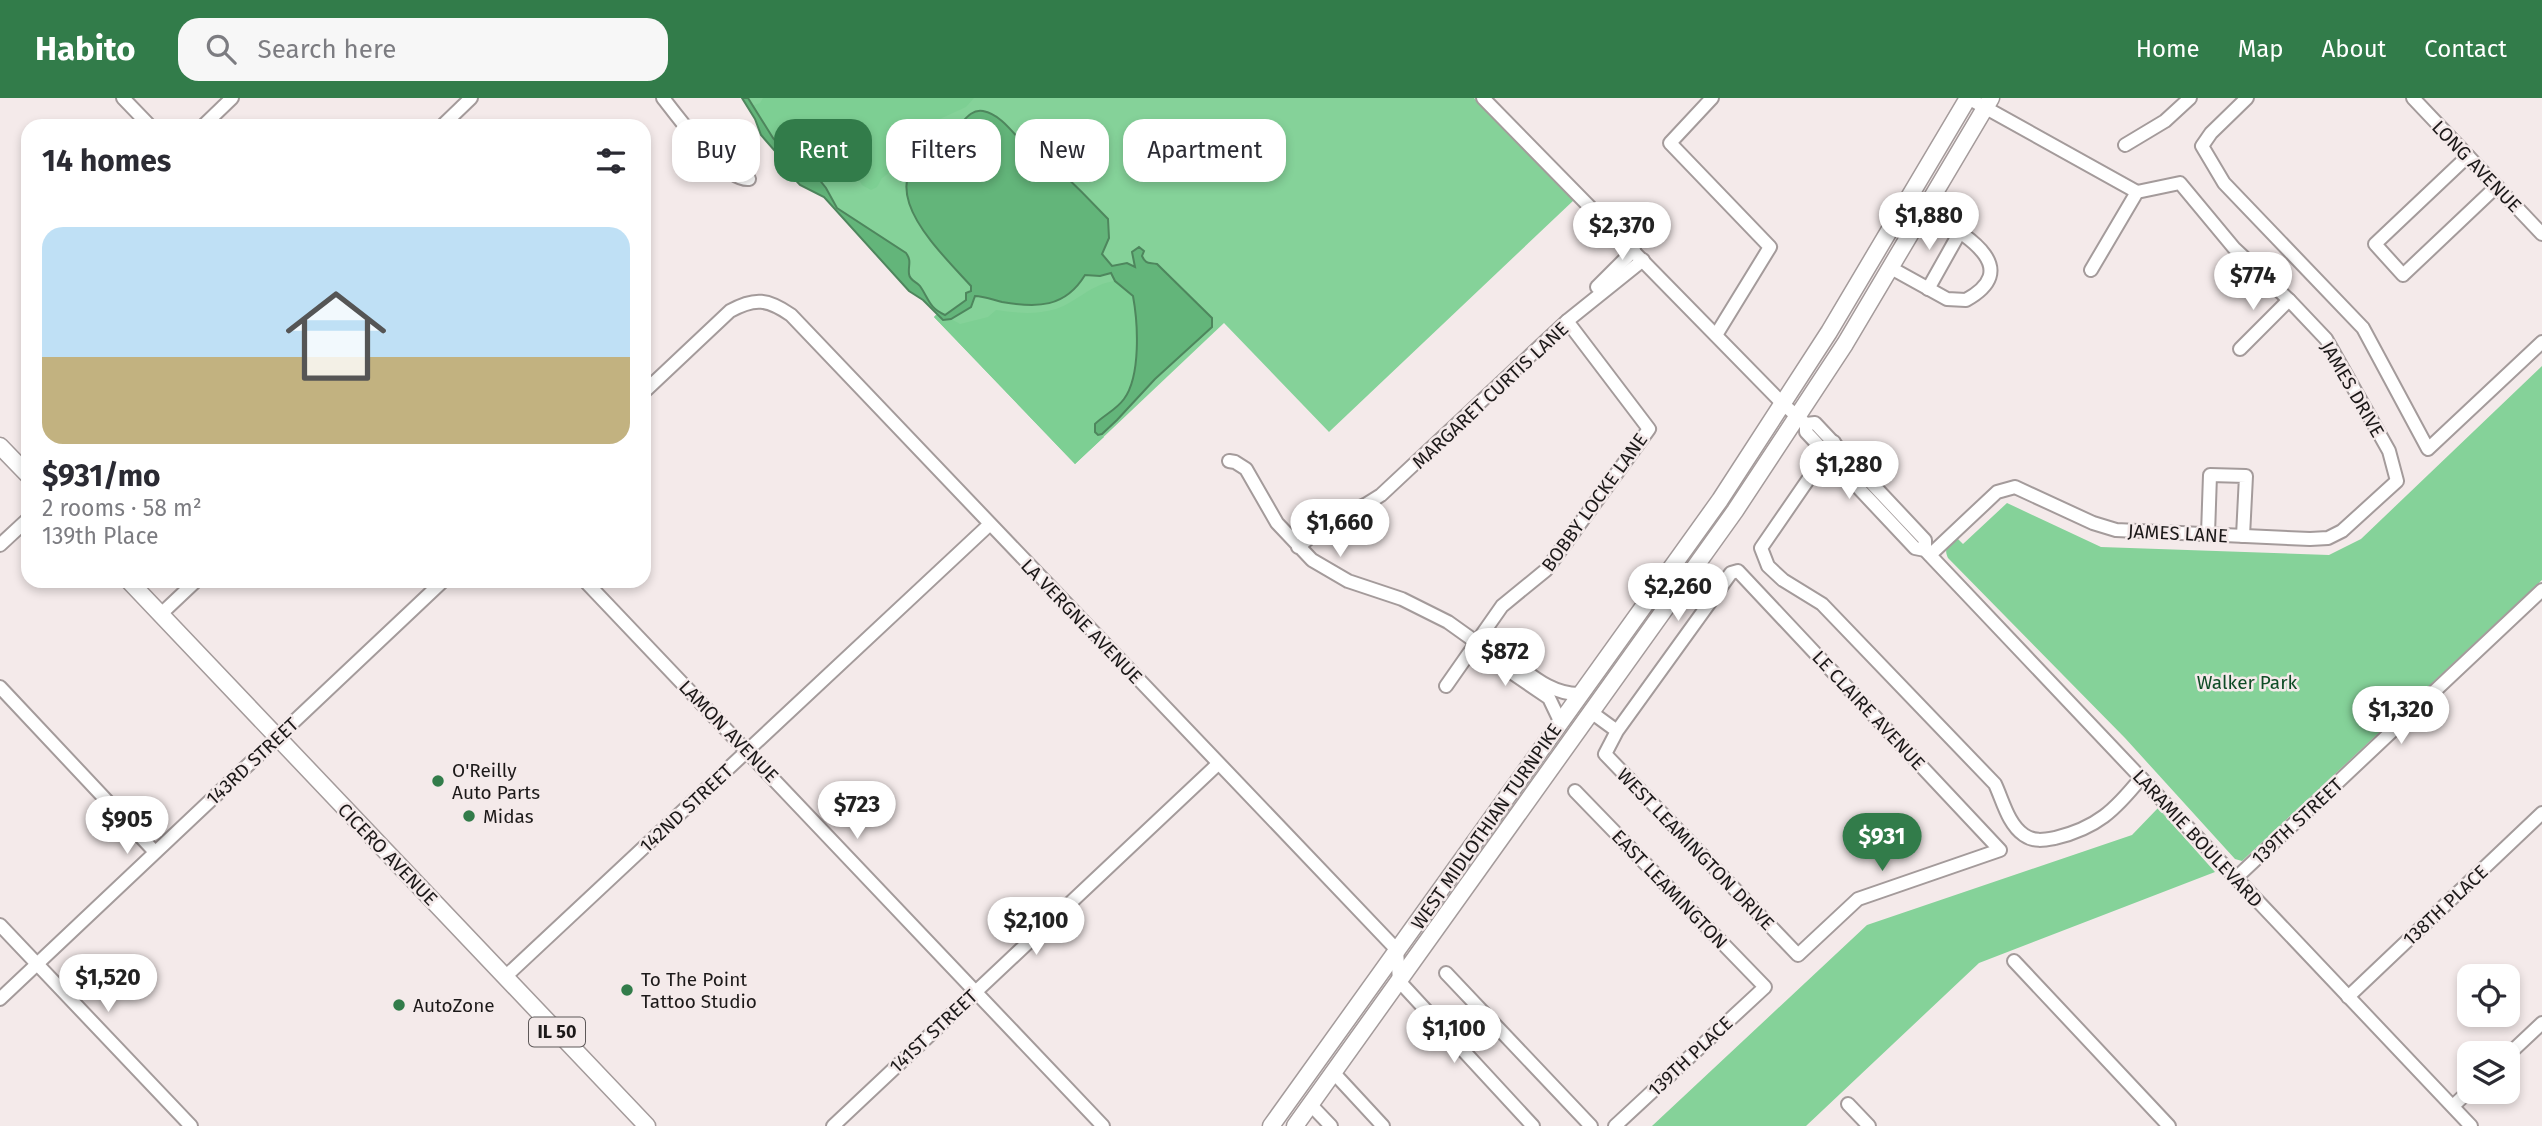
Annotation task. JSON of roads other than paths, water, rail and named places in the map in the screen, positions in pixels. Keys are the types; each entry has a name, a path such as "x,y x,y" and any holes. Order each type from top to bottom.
{"main road":[{"name":"WEST MIDLOTHIAN TURNPIKE","path":"1271,1126 1720,500 1835,322 1968,98"},
{"name":"WEST MIDLOTHIAN TURNPIKE","path":"1295,1126 1802,421 1988,103"},
{"path":"0,446 21,468"},
{"name":"CICERO AVENUE","path":"136,588 647,1126"},
{"path":"1575,700 1591,712"}],"street":[{"path":"123,98 143,119"},
{"path":"210,119 232,98"},
{"path":"449,119 471,98"},
{"path":"663,98 680,119"},
{"name":"LARAMIE BOULEVARD","path":"1483,98 1802,421 1806,432 1830,447 1915,548 1927,552 2471,1126"},
{"path":"1712,98 1670,143 1770,247 1716,335"},
{"path":"1968,98 1988,103 2137,192 2091,270"},
{"path":"2125,145 2165,121 2190,98"},
{"path":"2247,98 2211,133 2202,146 2224,183 2363,328 2428,449 2542,342"},
{"name":"LONG AVENUE","path":"2413,98 2542,233"},
{"path":"2468,156 2375,244 2403,275 2497,186"},
{"name":"JAMES DRIVE","path":"2137,192 2180,183 2234,248 2289,300 2326,340 2389,452 2398,481"},
{"path":"1891,268 1947,299 1966,300 1983,288 1987,280 1989,261 1972,240 1925,210"},
{"path":"1928,289 1960,232"},
{"name":"MARGARET CURTIS LANE","path":"1298,547 1334,518 1381,495 1567,321 1573,310 1639,255"},
{"path":"2240,349 2289,300"},
{"name":"LA VERGNE AVENUE","path":"651,385 730,311 749,301 777,305 792,315 1397,950"},
{"name":"BOBBY LOCKE LANE","path":"1476,642 1508,599 1546,570 1649,429 1567,321"},
{"path":"1830,447 1761,548 1769,566 1783,580 1822,604 1995,784 2010,818 2022,835 2040,841 2080,831 2099,822 2119,805 2141,778"},
{"path":"1229,461 1235,461 1246,469 1273,516 1298,547 1328,572 1422,607 1448,622 1476,642 1483,653 1549,698 1560,721"},
{"path":"2208,534 2210,474 2246,476 2243,536"},
{"name":"JAMES LANE","path":"1927,552 1997,492 2015,487 2093,523 2116,530 2328,538 2342,531 2398,481"},
{"name":"142ND STREET","path":"505,977 990,524"},
{"path":"0,545 21,526"},
{"name":"LE CLAIRE AVENUE","path":"1617,732 1731,573 1738,570 2000,850 1858,900 1798,955"},
{"path":"161,614 189,588"},
{"name":"143RD STREET","path":"0,999 436,588"},
{"name":"LAMON AVENUE","path":"592,588 1103,1126"},
{"name":"139TH STREET","path":"2236,878 2542,590"},
{"path":"1446,686 1476,642"},
{"path":"1476,642 1490,645 1552,689 1575,700"},
{"path":"0,687 155,852"},
{"path":"1591,712 1617,732"},
{"name":"WEST LEAMINGTON DRIVE","path":"1617,732 1605,754 1798,955"},
{"name":"141ST STREET","path":"833,1126 1218,764"},
{"name":"EAST LEAMINGTON","path":"1575,791 1765,987"},
{"name":"138TH PLACE","path":"2348,997 2542,813"},
{"path":"0,925 191,1126"},
{"path":"1397,950 1399,981 1533,1126"},
{"path":"2014,961 2169,1126"},
{"path":"1446,973 1591,1126"},
{"name":"139TH PLACE","path":"1615,1126 1765,987"},
{"path":"2520,1044 2542,1023"},
{"path":"1333,1072 1383,1126"},
{"path":"2453,1107 2457,1103"},
{"path":"1310,1104 1331,1126"},
{"path":"1848,1104 1869,1126"}],"place":[{"name":"O'Reilly Auto Parts","path":"438,781"},
{"name":"Midas","path":"469,816"},
{"name":"To The Point Tattoo Studio","path":"627,990"},
{"name":"AutoZone","path":"399,1005"}],"park label":[{"name":"Walker Park","path":"2247,682"}]}
